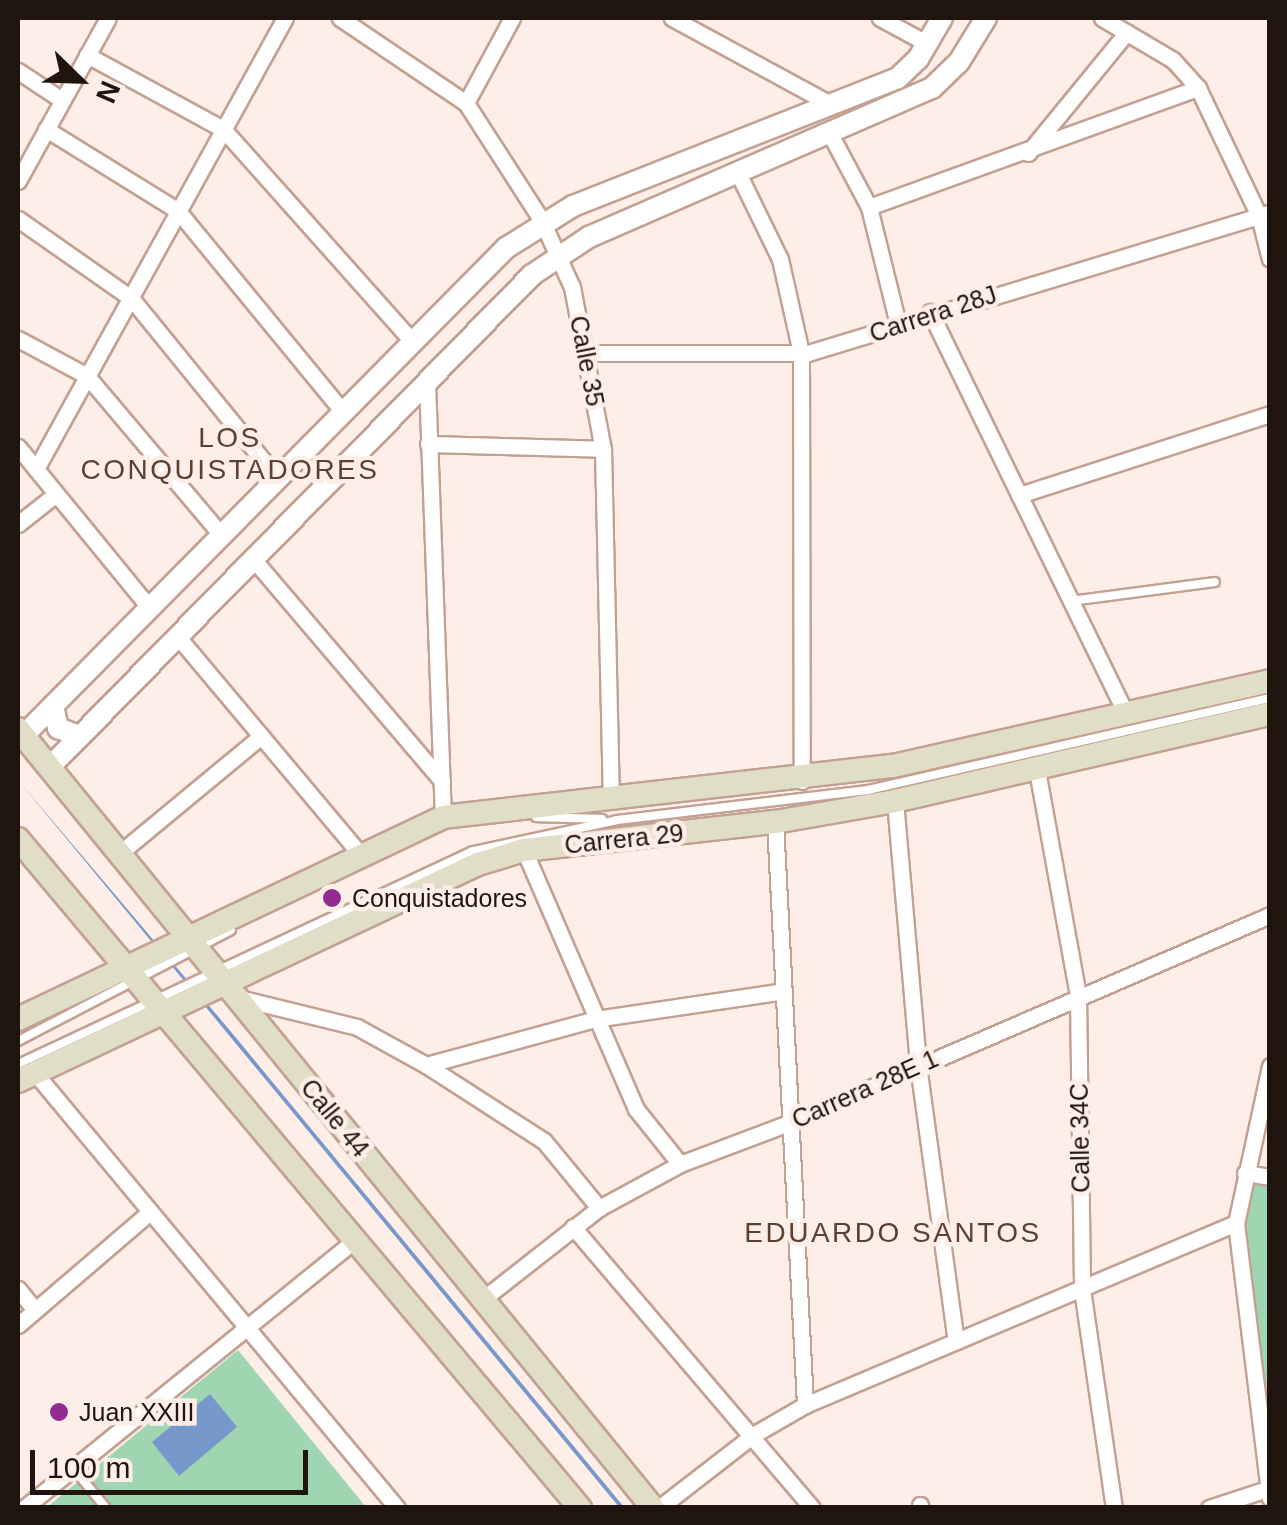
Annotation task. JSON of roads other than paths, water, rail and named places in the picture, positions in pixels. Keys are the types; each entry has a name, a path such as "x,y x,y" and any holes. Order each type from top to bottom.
{"main road":[{"name":"Carrera 29","path":"18,1023 136,970 358,854 443,817 614,810 802,781 1270,681"},
{"name":"Carrera 29","path":"23,1073 165,1004 221,983 478,864 524,850 775,822 894,801 1270,714"},
{"name":"Calle 44","path":"20,732 121,852 221,983 656,1508"},
{"path":"18,839 165,1004 580,1508"}],"street":[{"path":"18,180 108,18"},
{"path":"36,470 285,18"},
{"name":"Calle 35","path":"340,18 466,103 560,256 588,352 603,449 614,810"},
{"path":"466,103 512,18"},
{"path":"672,18 698,24 832,105"},
{"path":"880,18 928,44"},
{"path":"20,732 52,706 506,248 542,221 573,206 898,78 928,44 942,18"},
{"path":"50,767 532,275 589,237 941,82 986,18"},
{"path":"1102,18 1172,60 1198,88 1264,214 1270,259"},
{"path":"1027,155 1127,32"},
{"path":"87,55 223,129 414,343"},
{"path":"18,71 62,100"},
{"path":"868,207 1027,155 1198,88"},
{"path":"46,130 178,211 344,413"},
{"path":"829,132 868,207 898,324"},
{"path":"737,172 780,259 802,354 802,781"},
{"path":"573,206 564,226 574,237 589,237"},
{"name":"Carrera 28J","path":"588,352 802,354 930,312 1264,214"},
{"path":"18,219 131,298 278,479"},
{"path":"506,248 521,245 533,254 532,275"},
{"path":"930,312 1126,714"},
{"path":"18,339 87,376 222,536"},
{"path":"428,382 443,817"},
{"path":"1020,495 1270,414"},
{"path":"428,444 603,449"},
{"path":"18,448 150,608"},
{"path":"18,524 56,494"},
{"path":"254,560 442,781"},
{"path":"178,637 358,854"},
{"path":"52,706 58,728 79,736"},
{"path":"121,852 260,736"},
{"name":"Calle 34C","path":"1036,770 1078,996 1082,1289 1114,1508"},
{"path":"894,801 918,1065 956,1342"},
{"path":"775,822 806,1405"},
{"path":"524,850 636,1109 680,1164"},
{"name":"Carrera 28E 1","path":"483,1299 599,1208 680,1164 791,1122 1270,915"},
{"path":"221,983 357,1027 426,1065 544,1140 599,1208"},
{"path":"426,1065 595,1018 784,991"},
{"path":"1208,1508 1268,1494 1236,1223 1270,1066"},
{"path":"23,1073 150,1212 398,1508"},
{"path":"1246,1173 1270,1177"},
{"path":"18,1325 150,1212"},
{"path":"656,1508 753,1435 806,1405 1236,1223"},
{"path":"573,1227 812,1508"},
{"path":"24,1508 356,1238"},
{"path":"18,1288 35,1310"}],"lane":[{"path":"1071,601 1215,582"},
{"path":"190,942 437,830 538,817 868,790 1270,698"},
{"path":"221,983 473,851 614,810"},
{"path":"73,1468 106,1508"}],"water":[{"path":"18,780 227,1027 624,1507 619,1507"},
{"path":"210,1394 237,1427 179,1476 152,1442"}],"place":[{"name":"Conquistadores","path":"332,898"},
{"name":"Juan XXIII","path":"59,1412"}],"district":[{"name":"LOS CONQUISTADORES","path":"230,454"},
{"name":"EDUARDO SANTOS","path":"893,1233"}]}
